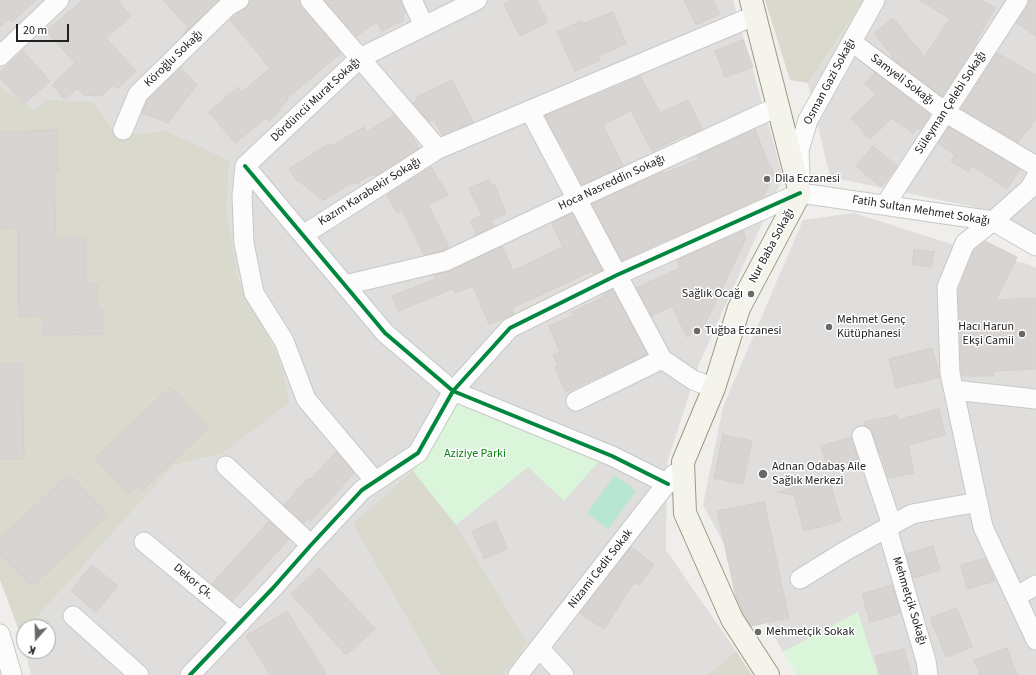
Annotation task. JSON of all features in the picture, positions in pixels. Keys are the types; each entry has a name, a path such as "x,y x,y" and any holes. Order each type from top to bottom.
{"main road":[{"path":"753,7 800,193"},
{"name":"Nur Baba Sokağı","path":"683,462 714,388 740,308 800,193"},
{"path":"683,462 685,513 732,619 768,675"}],"street":[{"path":"0,56 59,0"},
{"name":"Köroğlu Sokağı","path":"123,130 138,94 228,6 239,0"},
{"path":"310,0 438,149"},
{"path":"412,0 424,26"},
{"name":"Dördüncü Murat Sokağı","path":"245,166 360,58 478,0"},
{"name":"Osman Gazi Sokağı","path":"800,193 799,150 808,120 876,0"},
{"name":"Süleyman Çelebi Sokağı","path":"885,205 1018,0"},
{"name":"Kazım Karabekir Sokağı","path":"303,235 438,149 530,111 753,7"},
{"name":"Samyeli Sokağı","path":"852,42 945,112 1036,166"},
{"name":"Hoca Nasreddin Sokağı","path":"345,285 446,261 779,106"},
{"path":"530,111 662,359 693,380 714,388"},
{"path":"245,166 385,333 453,391 612,456 668,484"},
{"path":"245,166 242,196 244,242 254,293 284,341 306,399 375,482"},
{"path":"1036,177 1030,188 965,243 947,287 950,373 983,527 1036,640"},
{"path":"190,675 273,588 311,544 362,490 418,453 453,391 510,328 618,275 800,193"},
{"name":"Fatih Sultan Mehmet Sokağı","path":"800,193 993,220 1036,246"},
{"path":"576,401 662,359"},
{"path":"954,390 1036,399"},
{"name":"Mehmetçik Sokağı","path":"862,436 890,526 926,661 928,675"},
{"name":"Nizami Cedit Sokak","path":"518,675 540,649 668,484 683,462"},
{"path":"226,466 311,544"},
{"path":"800,579 912,514 978,502"},
{"name":"Dekor Çk.","path":"144,542 241,622"},
{"path":"1016,597 1036,585"},
{"path":"73,616 139,675"},
{"path":"0,634 12,675"},
{"path":"540,649 564,675"}],"shaded area":[{"path":"0,0 733,0 783,177 699,364 667,463 666,550 736,651 707,675 31,675 27,659 56,659 56,619 35,619 174,465 221,454 273,345 239,281 227,213 229,160 165,130 142,134 113,129 93,102 35,110 0,88"},
{"path":"765,0 864,0 808,83 790,80"},
{"path":"864,0 1036,0 1036,237 979,208 830,177 808,83"},
{"path":"0,87 35,110 46,100 93,102 113,129 142,134 165,130 229,160 227,213 239,281 273,345 283,372 289,403 221,454 174,465 35,619 16,619 16,623 0,580"},
{"path":"854,213 970,250 1028,264 1036,268 1036,675 878,675 857,613 783,652 703,505 723,407 803,220"},
{"path":"413,471 456,525 527,643 503,675 440,675 353,524"},
{"path":"736,651 752,675 707,675"}],"green space":[{"name":"Aziziye Parki","path":"459,401 602,458 564,501 528,467 456,525 413,471"},
{"path":"615,475 636,491 608,529 587,513"},
{"path":"858,612 878,675 797,675 783,652"}],"building":[{"path":"0,0 36,0 12,22 9,19 0,27"},
{"path":"83,0 117,0 131,16 106,38 136,71 117,89 113,85 101,96 84,95 77,88 65,99 52,85 75,63 46,31"},
{"path":"163,0 218,0 183,35 192,20 186,25"},
{"path":"250,0 299,0 302,7 341,53 287,98 288,100 279,108 281,110 269,121 266,118 235,143 209,112 238,87 242,92 270,68 230,20 248,6"},
{"path":"324,0 401,0 406,13 402,15 404,20 382,31 377,22 356,36"},
{"path":"513,0 537,0 548,22 520,36 504,4"},
{"path":"684,0 713,0 720,14 696,25"},
{"path":"920,0 981,0 995,8 976,41 977,42 942,96 892,58 893,57 874,33 893,18 924,57 950,19"},
{"path":"1030,0 1036,0 1036,36 1016,23"},
{"path":"613,12 626,44 598,56 600,60 575,71 557,32 581,21 582,24"},
{"path":"743,40 753,67 725,77 715,51"},
{"path":"23,51 50,81 24,104 0,78 0,72"},
{"path":"997,53 1036,75 1036,119 1018,142 961,109"},
{"path":"181,68 197,85 168,123 142,113 147,100"},
{"path":"875,73 930,115 920,130 917,128 913,133 892,118 870,139 851,118 876,95 865,83"},
{"path":"640,76 660,113 688,100 702,129 688,136 687,134 652,151 631,110 603,125 623,166 582,185 562,144 560,145 545,116 615,88"},
{"path":"452,80 473,122 442,135 434,119 429,122 413,103 418,100 417,97"},
{"path":"394,115 411,135 419,148 376,176 374,173 355,184 354,182 323,200 296,179 289,169 328,144 330,147 364,127 367,132"},
{"path":"949,127 1020,169 1007,189 972,165 968,172 951,161 955,155 938,143"},
{"path":"755,129 767,161 774,173 763,197 622,261 592,204 662,172 663,174 699,159 697,156"},
{"path":"57,130 58,172 54,172 56,238 86,238 86,284 98,284 98,308 102,308 103,334 43,335 43,316 19,317 18,228 0,229 0,132"},
{"path":"873,146 897,166 881,187 856,166"},
{"path":"431,167 448,195 428,205 449,247 442,251 424,255 402,210 397,213 387,195"},
{"path":"489,180 492,186 495,185 506,214 491,220 494,226 476,235 471,221 482,215 469,188"},
{"path":"572,213 602,270 593,274 592,271 512,308 514,314 489,324 473,286 455,293 454,288 398,311 392,296 436,279 434,275 451,271 502,246 513,271 563,247 552,223"},
{"path":"743,231 746,238 705,324 687,337 672,306 651,316 636,288 680,268 677,260"},
{"path":"985,241 1017,257 996,300 1036,298 1036,369 994,371 994,376 962,376 958,292 974,250"},
{"path":"914,249 934,252 931,267 912,264"},
{"path":"613,289 647,354 566,392 555,367 558,366 553,355 560,352 549,326 574,315 572,312 604,297 602,294"},
{"path":"932,348 940,377 896,388 889,359"},
{"path":"22,363 24,459 0,459 0,364"},
{"path":"171,387 209,427 142,490 138,486 129,494 95,458"},
{"path":"939,409 945,435 908,445 914,473 888,478 881,453 879,453 872,432 870,428 864,425 864,422 897,415 898,420"},
{"path":"723,435 752,441 743,484 714,478"},
{"path":"851,437 858,459 828,469 821,446"},
{"path":"336,452 354,473 310,522 307,519 304,523 284,505 308,478 310,480"},
{"path":"69,474 108,515 32,586 0,553 0,539"},
{"path":"829,478 841,521 804,531 794,495 777,492"},
{"path":"764,502 789,618 751,626 736,597 717,511"},
{"path":"269,521 289,539 232,601 212,584"},
{"path":"496,521 507,549 484,559 472,531"},
{"path":"933,546 940,570 913,578 906,554"},
{"path":"631,547 654,565 639,585 634,582 604,629 580,613"},
{"path":"985,558 995,581 967,589 961,565"},
{"path":"92,565 118,586 96,612 71,591"},
{"path":"319,568 375,629 346,655 291,594"},
{"path":"892,585 901,613 870,622 862,594"},
{"path":"957,608 972,647 946,657 930,618"},
{"path":"287,611 327,675 270,675 246,636"},
{"path":"1007,648 1017,675 980,675 974,660"},
{"path":"904,649 911,675 880,675 875,656"}],"cycle path":[{"path":"245,166 385,333 453,391 612,456 668,484"},
{"path":"190,675 273,588 362,490 418,453 453,391 510,328 617,275 800,193"}],"place":[{"name":"Dila Eczanesi","path":"767,179"},
{"name":"Sağlık Ocağı","path":"751,294"},
{"name":"Mehmet Genç Kütüphanesi","path":"829,327"},
{"name":"Tuğba Eczanesi","path":"697,331"},
{"name":"Hacı Harun Ekşi Camii","path":"1022,334"},
{"name":"Adnan Odabaş Aile Sağlık Merkezi","path":"763,474"},
{"name":"Mehmetçik Sokak","path":"758,632"}]}
